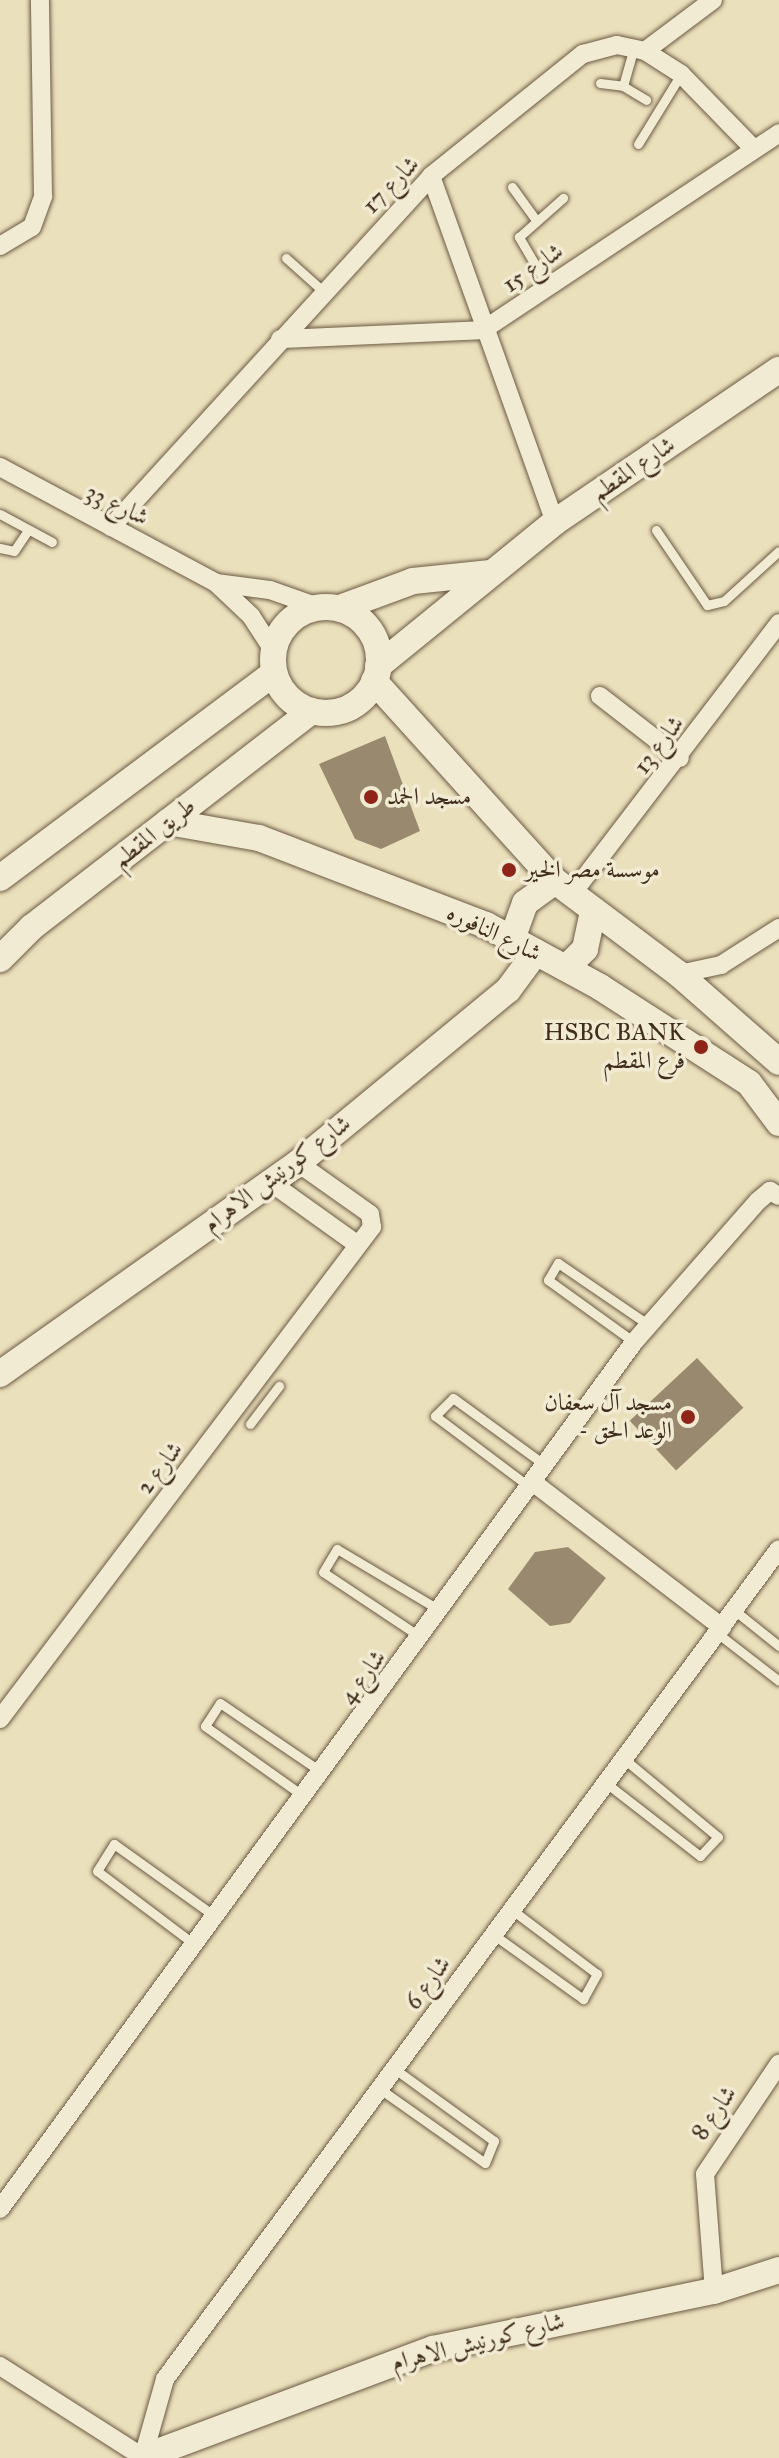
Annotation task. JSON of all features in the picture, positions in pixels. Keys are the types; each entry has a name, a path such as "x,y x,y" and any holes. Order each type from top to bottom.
{"main road":[{"name":"شارع المقطم","path":"376,673 555,522 779,370"},
{"path":"0,878 274,662 289,621 413,581 491,573"},
{"path":"329,608 373,635 376,673 573,895 679,974 779,1062"},
{"path":"274,662 284,693 311,711 354,706 376,673"},
{"name":"طريق المقطم","path":"0,959 311,711"},
{"name":"شارع النافوره","path":"168,822 259,838 512,939 566,968 749,1083 779,1123"},
{"path":"512,939 525,903 573,895"},
{"path":"566,968 585,949 573,895"},
{"name":"شارع كورنيش الاهرام","path":"0,1374 298,1163 508,990 536,952"},
{"name":"شارع كورنيش الاهرام","path":"142,2458 433,2349 714,2291 779,2270"}],"street":[{"path":"0,246 32,227 43,196 40,0"},
{"path":"713,0 639,49 681,74 754,149"},
{"name":"شارع 17","path":"111,527 431,176 583,54 639,49"},
{"name":"شارع 15","path":"483,330 779,133"},
{"path":"431,176 483,330 555,522"},
{"path":"280,339 483,330"},
{"name":"شارع 33","path":"0,467 216,583 251,616 274,662"},
{"name":"شارع 33","path":"216,583 270,590 329,608"},
{"name":"شارع 13","path":"573,895 680,758 779,623"},
{"path":"600,696 680,758"},
{"path":"679,974 721,965 779,928"},
{"name":"شارع 2","path":"0,1719 372,1227 370,1214 298,1163"},
{"path":"270,1182 358,1245"},
{"name":"شارع 4","path":"0,2209 197,1946 634,1342 758,1201 770,1191 779,1196"},
{"path":"533,1485 720,1630"},
{"name":"شارع 6","path":"142,2458 165,2379 779,1549"},
{"name":"شارع 8","path":"714,2291 705,2174 779,2064"},
{"path":"0,2366 142,2458"}],"lane":[{"path":"623,86 639,49"},
{"path":"638,144 681,74"},
{"path":"600,83 623,86 646,100"},
{"path":"512,187 535,219"},
{"path":"547,285 519,237 535,219 563,198"},
{"path":"286,258 324,292"},
{"path":"0,514 52,542"},
{"path":"0,548 14,551 28,530"},
{"path":"656,530 707,605 724,601 779,551"},
{"path":"634,1342 548,1280 558,1263 649,1325"},
{"path":"250,1424 279,1386"},
{"path":"248,1391 265,1404"},
{"path":"533,1485 435,1416 453,1398 547,1466"},
{"path":"422,1638 323,1572 337,1549 441,1611"},
{"path":"734,1610 779,1646"},
{"path":"720,1630 779,1681"},
{"path":"305,1797 205,1726 220,1703 323,1773"},
{"path":"606,1783 698,1855 718,1837 624,1759"},
{"path":"197,1946 97,1871 105,1856 117,1843 217,1918"},
{"path":"494,1935 579,1999 598,1979 512,1910"},
{"path":"380,2089 485,2163 494,2141 395,2069"}],"building":[{"name":"مسجد الحمد","path":"385,736 420,831 381,849 355,839 319,764"},
{"name":"مسجد آل سعفان - الوعد الحق","path":"697,1358 743,1408 676,1470 630,1421"},
{"path":"568,1547 606,1578 570,1623 550,1626 508,1589 535,1552"}],"place":[{"name":"مسجد الحمد","path":"371,797"},
{"name":"موسسة مصر الخير","path":"509,870"},
{"name":"HSBC BANK فرع المقطم","path":"701,1047"},
{"name":"مسجد آل سعفان - الوعد الحق","path":"688,1417"}]}
